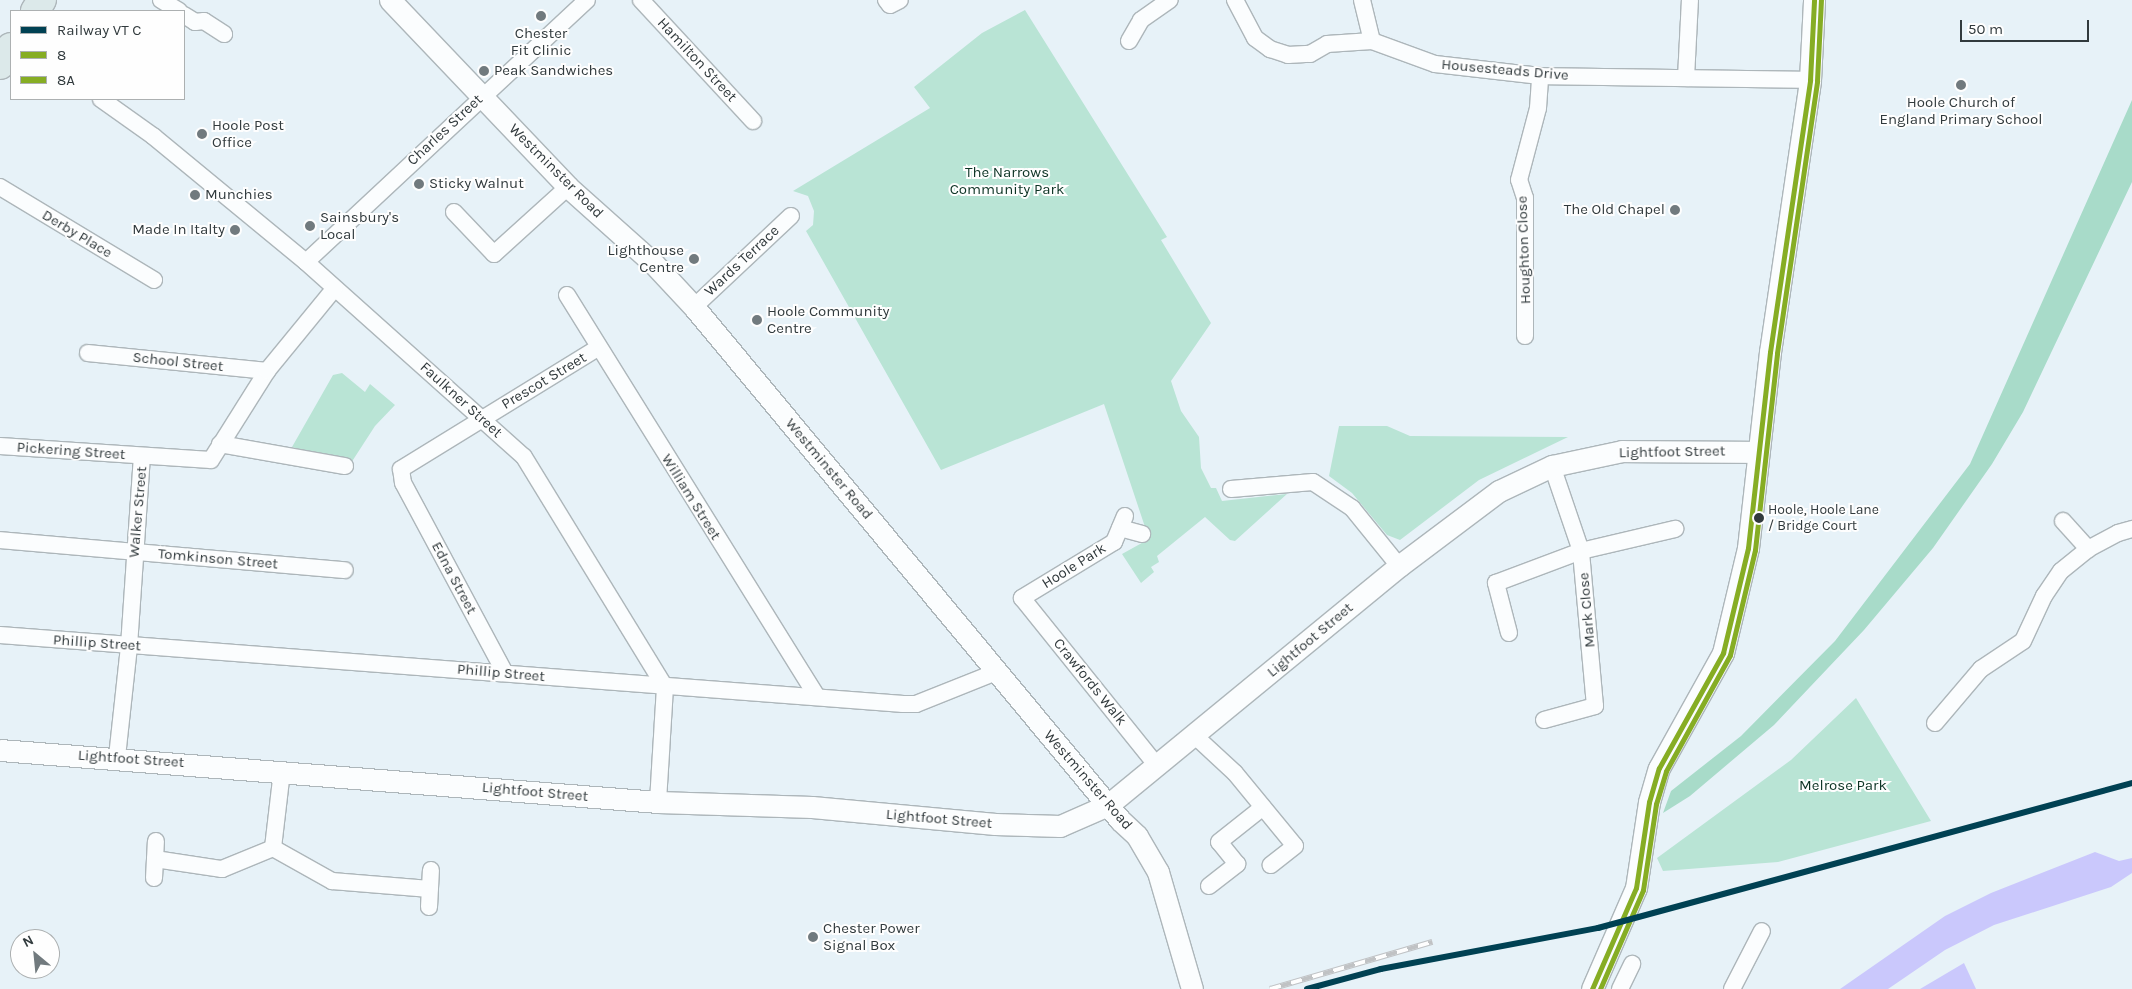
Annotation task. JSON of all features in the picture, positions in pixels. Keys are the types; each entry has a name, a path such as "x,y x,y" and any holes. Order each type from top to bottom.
{"highway":[{"path":"0,65 10,49"}],"street":[{"path":"161,0 177,10"},
{"name":"Westminster Road","path":"390,0 568,187 654,264 694,307 996,672 1147,850 1158,872 1192,989"},
{"name":"Charles Street","path":"306,262 482,95 587,0"},
{"name":"Hamilton Street","path":"641,0 753,121"},
{"path":"1129,41 1141,20 1170,0"},
{"name":"Housesteads Drive","path":"1235,0 1255,38 1270,49 1288,55 1310,54 1327,44 1372,41 1435,64 1540,76 1810,80"},
{"path":"1362,0 1372,41"},
{"path":"1686,78 1690,0"},
{"path":"1592,989 1602,961 1636,888 1638,865 1650,802 1659,768 1722,653 1748,548 1758,452 1810,80 1814,0"},
{"path":"185,16 195,22 204,21 224,34"},
{"name":"Houghton Close","path":"1525,336 1525,198 1519,180 1538,108 1540,76"},
{"name":"Faulkner Street","path":"102,100 153,136 306,262 524,457 665,686"},
{"path":"454,212 494,254 568,187"},
{"name":"Derby Place","path":"0,188 154,280"},
{"name":"Wards Terrace","path":"694,307 791,216"},
{"name":"Walker Street","path":"117,757 129,646 134,551 142,457 211,460 267,371 334,289"},
{"name":"William Street","path":"566,295 817,697"},
{"name":"Prescot Street","path":"403,483 401,469 598,348"},
{"name":"School Street","path":"88,353 267,371"},
{"path":"220,444 345,466"},
{"name":"Pickering Street","path":"0,446 142,457"},
{"name":"Lightfoot Street","path":"0,750 117,757 658,802 812,807 995,824 1060,826 1108,805 1399,566 1499,491 1552,466 1622,451 1758,452"},
{"name":"Mark Close","path":"1544,720 1595,706 1581,551 1552,466"},
{"path":"1231,489 1313,482 1352,508 1399,566"},
{"name":"Edna Street","path":"403,483 505,673"},
{"path":"2063,521 2088,549"},
{"name":"Hoole Park","path":"1022,598 1114,542 1122,522 1142,534"},
{"path":"1509,633 1496,583 1581,551 1675,530"},
{"path":"1935,723 1981,669 2023,641 2044,596 2062,571 2088,549 2118,533 2132,530"},
{"name":"Tomkinson Street","path":"0,540 345,570"},
{"name":"Crawfords Walk","path":"1022,598 1157,766"},
{"name":"Phillip Street","path":"0,635 916,704 996,672"},
{"path":"658,802 665,686"},
{"path":"1194,736 1235,772 1294,846 1271,865"},
{"path":"273,848 282,771"},
{"path":"1209,886 1237,864 1219,842 1263,807"},
{"path":"154,878 156,841"},
{"path":"155,859 222,869 273,848"},
{"path":"273,848 332,881 430,889"},
{"path":"429,907 431,870"},
{"path":"1732,989 1762,931"},
{"path":"1620,989 1632,964"}],"green space":[{"name":"The Narrows Community Park","path":"1025,10 1167,237 1161,240 1211,323 1171,381 1181,411 1199,437 1201,468 1211,488 1216,488 1222,501 1287,494 1235,541 1230,540 1205,517 1157,556 1159,562 1151,567 1154,572 1141,583 1122,554 1149,539 1104,404 941,470 806,231 813,225 814,211 808,196 793,191 930,108 914,87 982,33"},
{"path":"2132,100 2132,182 2023,412 1992,464 1933,548 1864,630 1774,725 1690,796 1663,813 1671,791 1741,736 1835,641 1970,464"},
{"path":"342,373 365,392 370,384 395,405 375,426 351,463 305,455 302,450 292,447 333,375"},
{"path":"1339,426 1387,426 1410,436 1568,437 1479,480 1400,540 1387,535 1352,493 1329,476"},
{"name":"Melrose Park","path":"1856,698 1931,821 1778,862 1663,871 1657,858 1791,760"}],"water":[{"path":"2095,852 2119,861 2132,858 2132,873 2111,887 1994,925 1945,950 1888,989 1840,989 1945,916 1991,893"},
{"path":"1964,963 1976,989 1920,989"}],"railway":[{"path":"1270,989 1432,942"}],"transit line":[{"name":"8","path":"1592,989 1636,888 1649,802 1659,768 1723,653 1748,548 1770,352 1810,80 1814,0"},
{"name":"8A","path":"1600,989 1643,890 1656,804 1666,771 1730,655 1755,550 1777,353 1817,81 1821,0"},
{"path":"1307,989 1381,969 1598,928 2132,783"}],"place":[{"name":"Chester Fit Clinic","path":"541,16"},
{"name":"Peak Sandwiches","path":"484,71"},
{"name":"Hoole Church of England Primary School","path":"1961,85"},
{"name":"Hoole Post Office","path":"202,134"},
{"name":"Sticky Walnut","path":"419,184"},
{"name":"Munchies","path":"195,195"},
{"name":"The Old Chapel","path":"1675,210"},
{"name":"Sainsbury's Local","path":"310,226"},
{"name":"Made In Italty","path":"235,230"},
{"name":"Lighthouse Centre","path":"694,259"},
{"name":"Hoole Community Centre","path":"757,320"},
{"name":"Hoole, Hoole Lane / Bridge Court","path":"1759,518"},
{"name":"Chester Power Signal Box","path":"813,937"}]}
